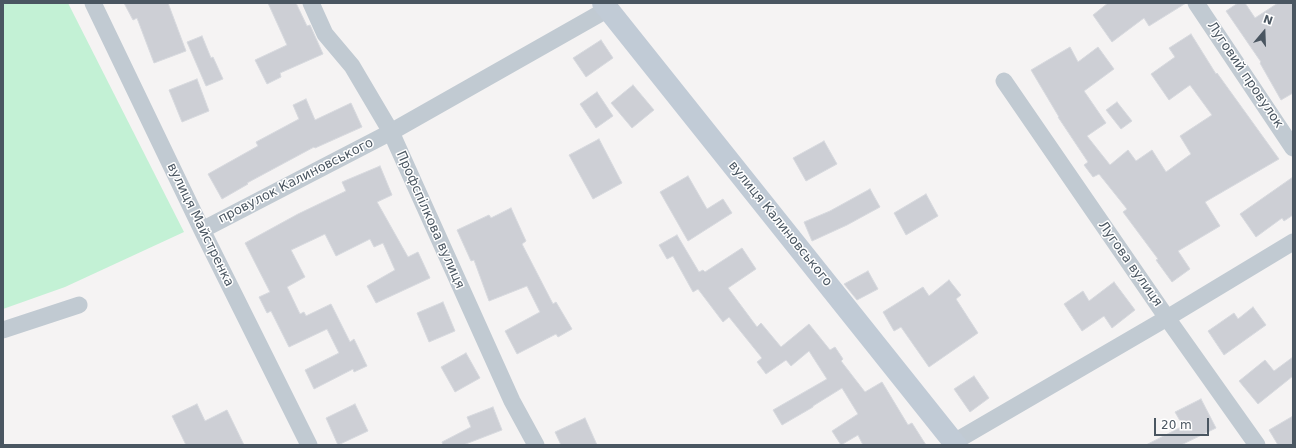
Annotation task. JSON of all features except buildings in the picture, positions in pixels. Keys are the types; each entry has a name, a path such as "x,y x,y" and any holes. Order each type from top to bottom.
{"main road":[{"name":"вулиця Калиновського","path":"606,6 955,444"}],"street":[{"name":"вулиця Майстренка","path":"93,3 202,230 309,445"},
{"name":"Профспілкова вулиця","path":"311,3 325,34 352,66 391,132 512,401 536,445"},
{"name":"Луговий провулок","path":"1196,3 1293,148"},
{"name":"провулок Калиновського","path":"202,230 391,132 606,6"},
{"name":"Лугова вулиця","path":"1004,81 1167,318 1257,445"},
{"path":"955,444 1293,242"},
{"path":"3,330 79,305"}],"green space":[{"path":"3,3 68,3 184,232 65,287 3,309"}]}
